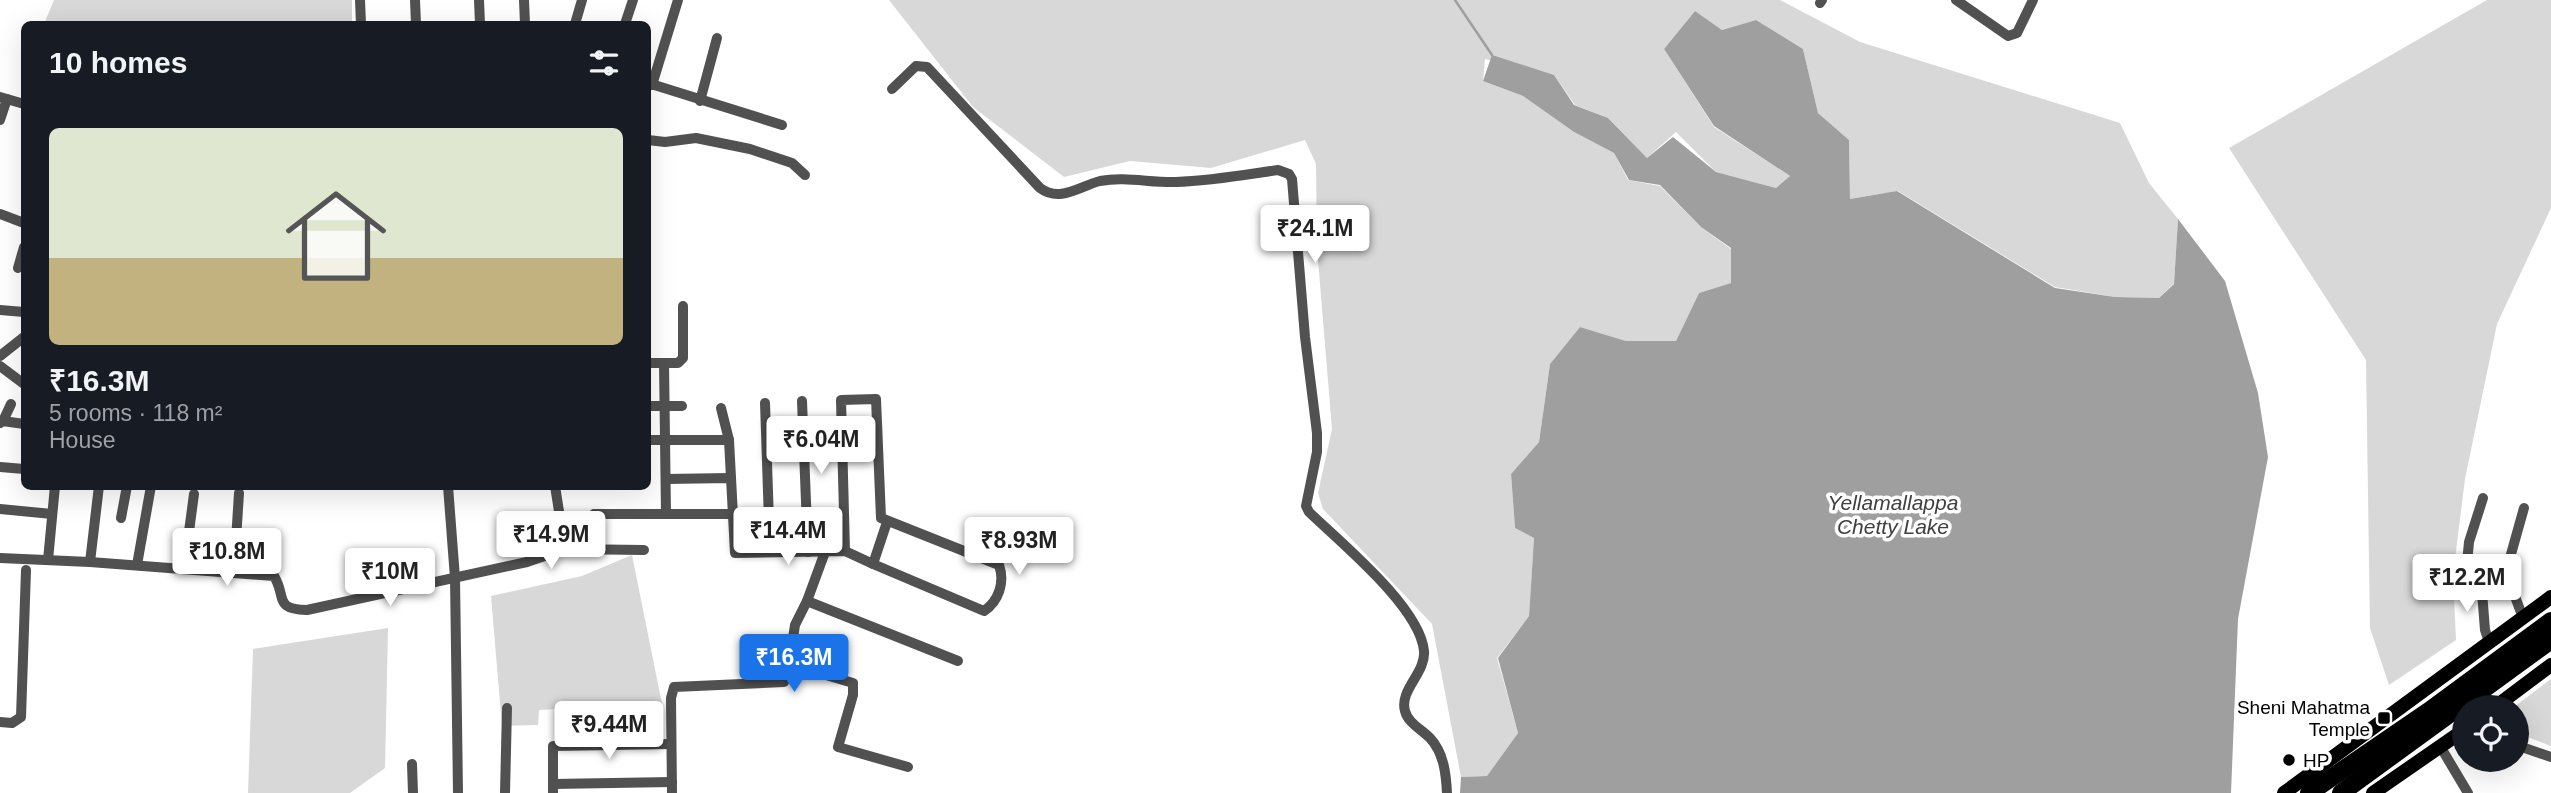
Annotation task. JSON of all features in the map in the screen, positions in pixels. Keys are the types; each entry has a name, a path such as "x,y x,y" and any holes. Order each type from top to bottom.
{"highway":[{"path":"2309,793 2429,711 2551,621"},
{"path":"2340,793 2551,640"}],"main road":[{"path":"2284,793 2551,597"},
{"path":"2511,695 2551,664"},
{"path":"2373,793 2452,738"}],"street":[{"path":"360,0 361,21"},
{"path":"415,0 416,21"},
{"path":"479,0 480,21"},
{"path":"524,0 525,21"},
{"path":"576,21 582,0"},
{"path":"626,21 633,0"},
{"path":"651,81 678,0"},
{"path":"1956,0 2003,34 2012,36 2017,33 2034,0"},
{"path":"700,100 717,38"},
{"path":"892,89 916,66 927,67 1040,188 1052,195 1070,192 1100,181 1181,182 1278,170 1289,174 1292,179 1306,351 1317,433 1317,452 1306,506 1309,512 1385,585 1422,641 1424,661 1405,695 1405,711 1409,720 1431,739 1438,750 1443,760 1447,793"},
{"path":"651,84 782,125"},
{"path":"0,120 3,98 21,103"},
{"path":"651,141 696,138 750,149 792,163 805,174"},
{"path":"0,214 21,222"},
{"path":"18,268 21,258"},
{"path":"651,363 678,363 683,358 683,306"},
{"path":"0,310 21,312"},
{"path":"0,356 21,338"},
{"path":"664,363 666,514"},
{"path":"0,366 21,382"},
{"path":"721,408 729,440 735,553 845,551 984,611 994,605 1003,578 999,565 881,518 876,399 841,400 845,551"},
{"path":"802,401 808,552"},
{"path":"765,403 770,551"},
{"path":"11,404 2,422 21,424"},
{"path":"651,406 682,406"},
{"path":"651,440 729,440"},
{"path":"0,467 21,469"},
{"path":"666,480 731,478"},
{"path":"48,560 55,490"},
{"path":"90,562 99,490"},
{"path":"121,518 126,490"},
{"path":"136,565 150,490"},
{"path":"448,490 455,578 458,793"},
{"path":"556,490 565,549"},
{"path":"184,569 194,494"},
{"path":"234,572 239,494"},
{"path":"2483,498 2469,542 2467,563 2470,566 2507,565"},
{"path":"2523,618 2507,579 2507,565 2524,508"},
{"path":"0,509 52,514"},
{"path":"594,514 733,514"},
{"path":"873,564 887,522"},
{"path":"0,558 274,576 282,603 288,608 307,610 527,562 565,549 644,550"},
{"path":"671,744 553,746 553,788 672,787 670,698 674,687 784,682 795,625 825,552"},
{"path":"0,722 16,723 20,717 26,570"},
{"path":"2481,579 2485,630 2489,642"},
{"path":"807,601 958,661"},
{"path":"789,664 853,682 853,695 838,747 908,767"},
{"path":"505,793 506,708"},
{"path":"2440,746 2468,793"},
{"path":"2529,749 2551,757"},
{"path":"412,764 413,793"}],"shaded area":[{"path":"54,0 352,0 352,21 45,21"},
{"path":"889,0 1780,0 1860,42 2120,123 2149,183 2178,219 2174,283 2159,298 2115,297 2055,287 1898,191 1850,199 1849,140 1818,113 1803,49 1756,20 1722,30 1695,11 1664,49 1714,127 1790,176 1776,188 1716,172 1676,132 1647,158 1608,118 1575,105 1554,75 1485,59 1483,81 1523,96 1574,132 1614,153 1628,180 1660,186 1701,227 1731,249 1731,283 1699,293 1676,341 1626,341 1580,327 1550,364 1539,442 1511,474 1515,528 1534,538 1529,616 1497,658 1518,733 1487,776 1461,777 1432,624 1323,509 1318,493 1332,429 1317,248 1316,164 1305,140 1211,168 1130,161 1064,177 973,107"},
{"path":"2487,0 2551,0 2551,208 2497,324 2465,479 2453,575 2456,640 2389,685 2370,628 2366,360 2229,148"},
{"path":"632,555 662,704 539,710 538,725 502,726 491,596 582,576"},
{"path":"388,628 385,768 350,793 248,793 253,649"},
{"path":"2551,679 2551,746 2529,738 2529,696"}],"water":[{"name":"Yellamallappa Chetty Lake","path":"1695,11 1722,30 1756,20 1803,49 1818,113 1849,140 1850,199 1897,191 2055,288 2115,297 2159,298 2174,284 2178,219 2225,281 2258,393 2268,457 2238,619 2231,793 1460,793 1461,777 1487,776 1518,733 1498,658 1529,616 1534,538 1515,528 1511,474 1539,442 1550,364 1580,327 1626,341 1676,341 1699,293 1731,283 1731,248 1701,227 1660,185 1629,180 1614,153 1574,132 1523,96 1483,81 1492,55 1554,75 1574,105 1608,118 1647,158 1673,137 1716,172 1776,188 1790,176 1714,126 1664,49"}],"waterway":[{"path":"1455,0 1492,55"}],"place":[{"name":"Sheni Mahatma Temple","path":"2384,718"},
{"name":"HP","path":"2289,760"}]}
